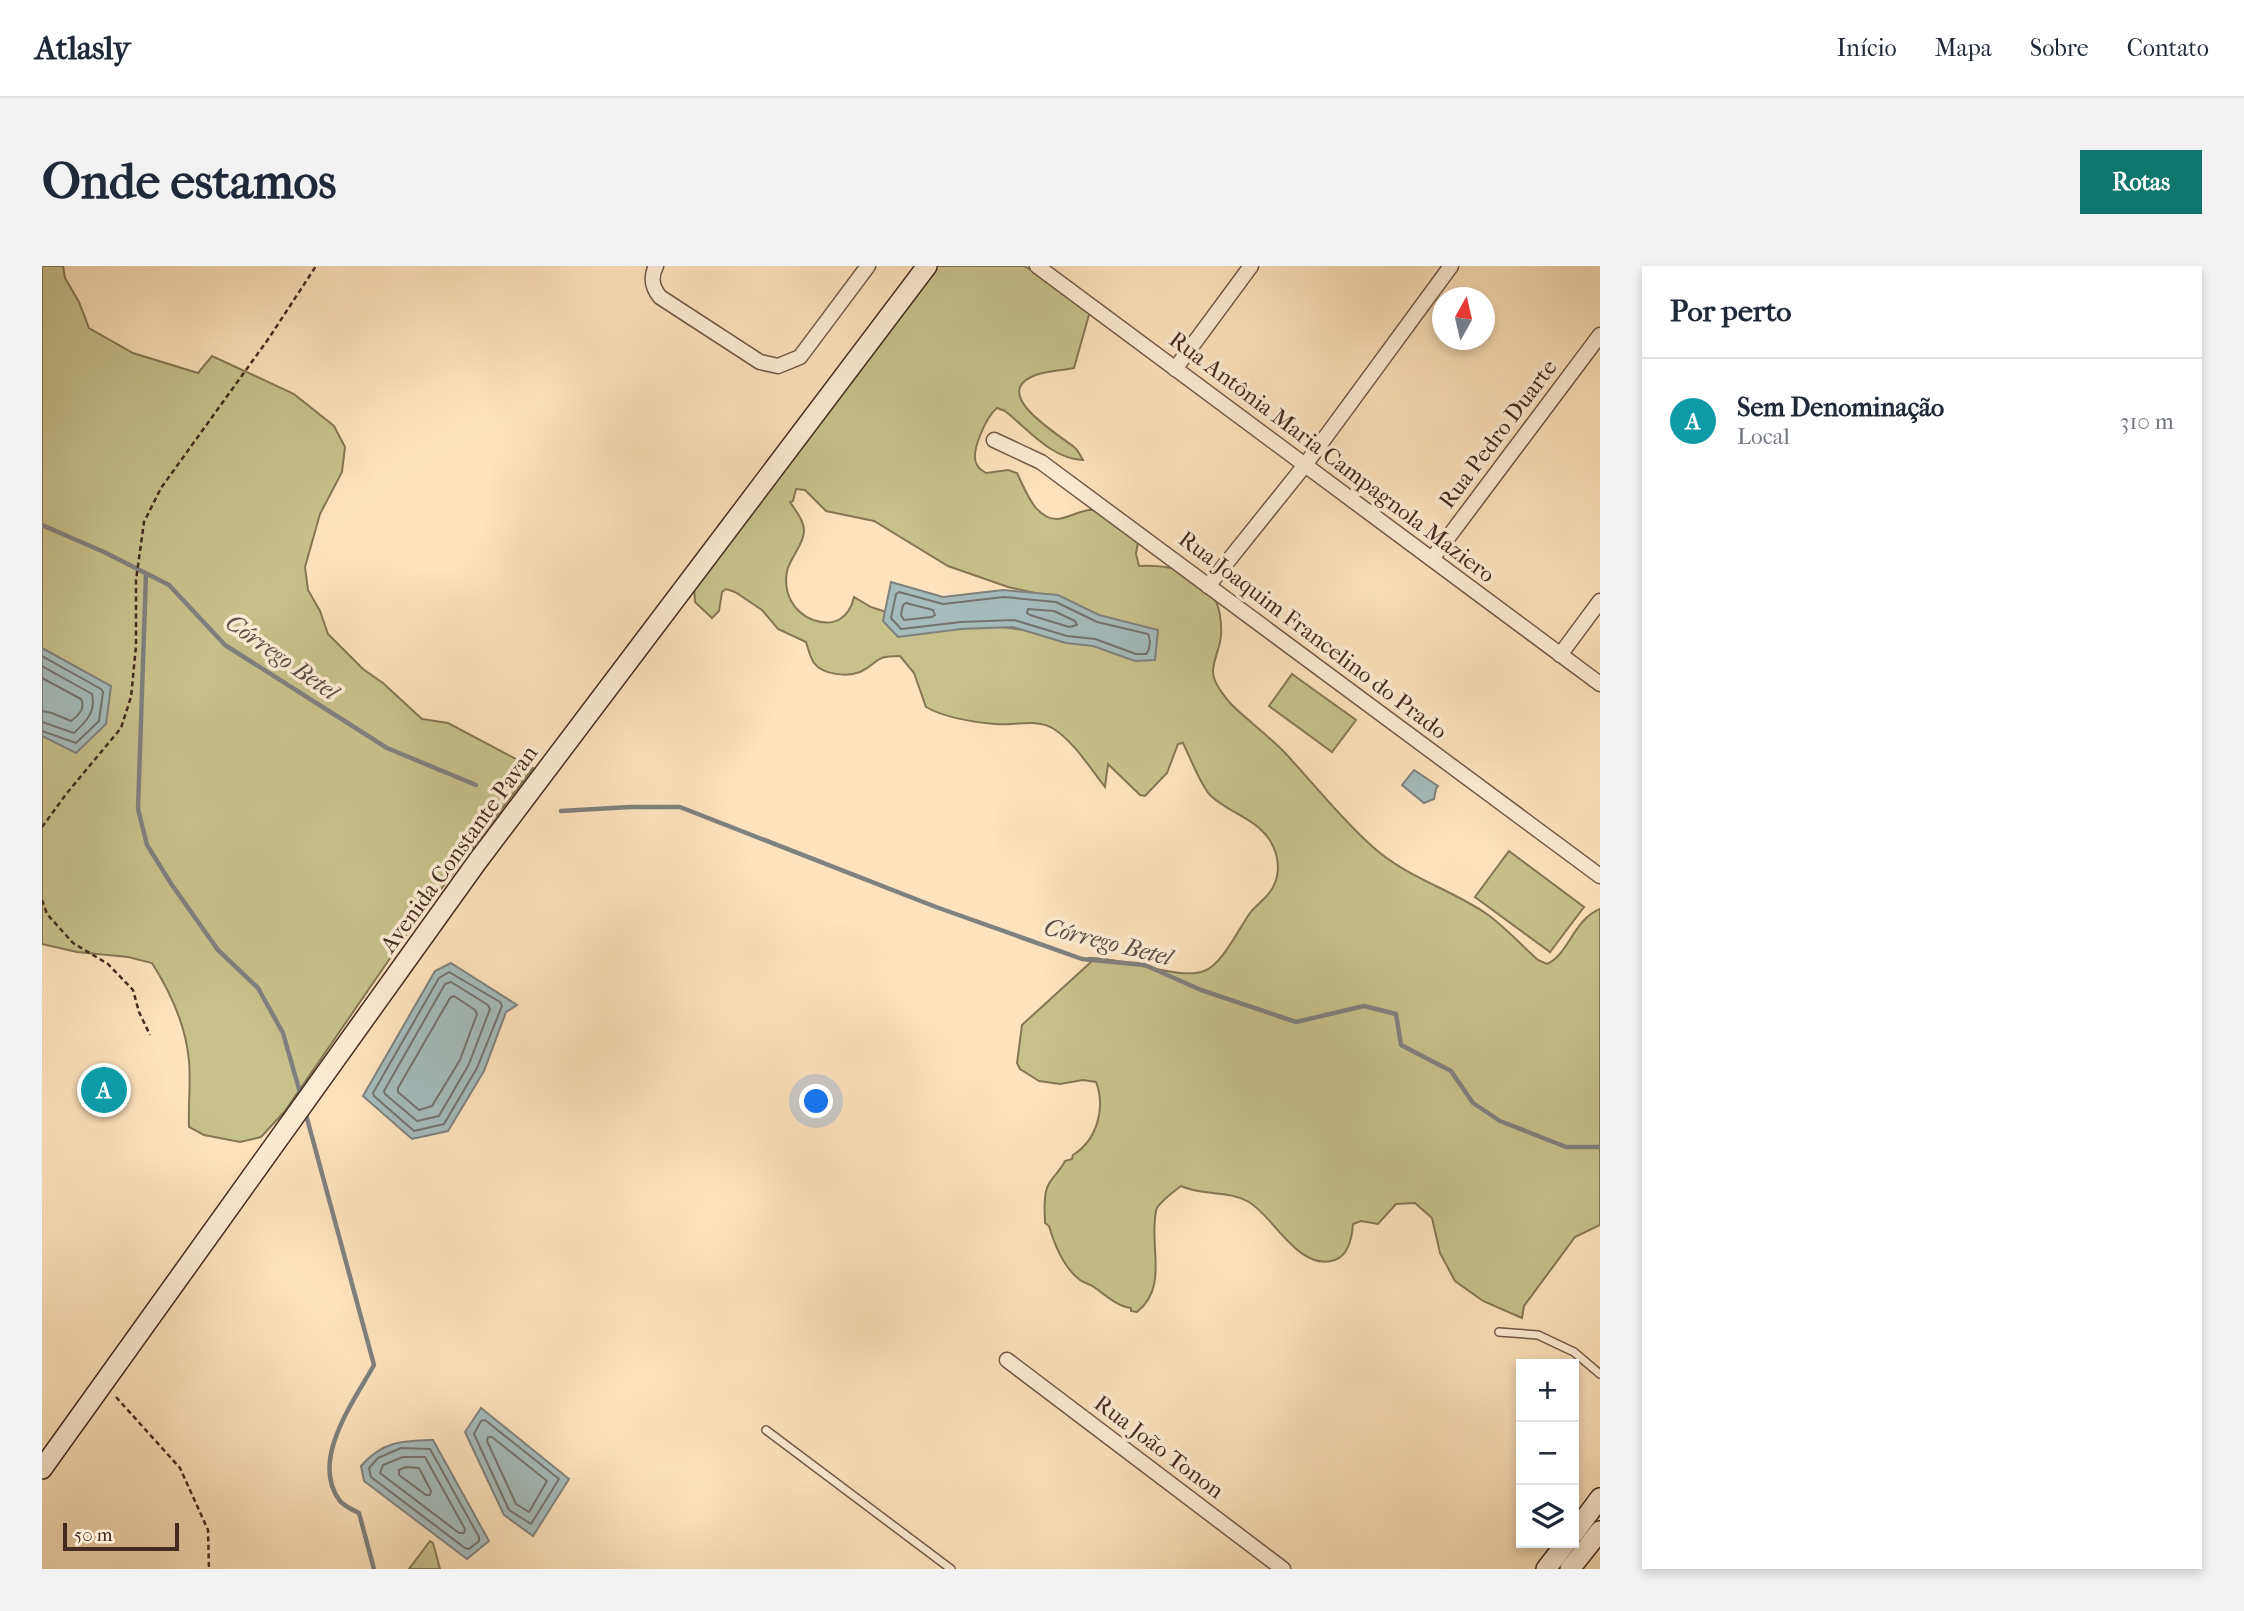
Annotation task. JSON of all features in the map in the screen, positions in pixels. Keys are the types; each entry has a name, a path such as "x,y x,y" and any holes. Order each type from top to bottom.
{"street":[{"path":"656,266 652,281 660,297 760,362 778,366 800,357 868,266"},
{"name":"Avenida Constante Pavan","path":"42,1469 477,862 927,266"},
{"path":"1175,369 1251,266"},
{"path":"1209,586 1305,465 1451,266"},
{"name":"Rua Antônia Maria Campagnola Maziero","path":"1045,268 1175,369 1600,684"},
{"name":"Rua Pedro Duarte","path":"1432,559 1600,335"},
{"name":"Rua Joaquim Francelino do Prado","path":"994,440 1041,462 1600,876"},
{"path":"1560,655 1600,601"},
{"name":"Rua João Tonon","path":"1007,1360 1283,1569"},
{"path":"1579,1525 1600,1498"},
{"path":"1570,1569 1600,1531"},
{"path":"1546,1569 1562,1548"}],"lane":[{"path":"1499,1332 1538,1335 1574,1352 1600,1374"},
{"path":"766,1430 951,1569"}],"path":[{"path":"42,827 121,728 131,697 135,659 136,580 144,522 161,488 269,338 316,266"},
{"path":"42,900 47,914 73,943 108,964 134,989 139,1012 150,1035"},
{"path":"104,1383 180,1468 208,1530 209,1569"}],"shaded area":[{"path":"42,266 63,266 65,278 79,302 89,328 133,353 198,373 212,356 294,394 334,426 345,447 342,472 320,514 305,567 308,590 320,611 328,634 363,669 383,683 422,719 448,723 533,768 404,938 285,1111 261,1137 240,1142 204,1135 189,1127 190,1069 185,1035 171,998 152,963 42,944"},
{"path":"937,266 1024,266 1092,304 1074,368 1035,375 1021,385 1019,394 1033,415 1075,448 1083,460 1061,455 1051,449 1005,411 997,408 980,435 975,452 977,465 986,473 1008,470 1017,473 1037,509 1050,518 1058,519 1089,510 1110,516 1138,542 1136,554 1139,566 1172,568 1199,580 1216,602 1220,617 1221,636 1213,672 1219,689 1231,704 1286,754 1350,825 1400,867 1487,914 1538,960 1547,964 1561,953 1583,921 1600,909 1600,1225 1575,1237 1524,1306 1522,1318 1483,1301 1455,1281 1440,1253 1432,1218 1415,1203 1396,1204 1378,1224 1361,1221 1353,1224 1351,1240 1344,1254 1335,1260 1322,1262 1310,1258 1288,1242 1249,1202 1181,1186 1157,1209 1154,1231 1155,1280 1152,1292 1137,1312 1116,1303 1080,1280 1064,1262 1049,1226 1045,1223 1045,1197 1049,1184 1065,1161 1072,1159 1093,1132 1099,1113 1099,1092 1096,1082 1083,1080 1060,1084 1039,1081 1020,1069 1017,1063 1022,1025 1091,962 1089,958 1102,958 1180,973 1204,971 1211,967 1224,954 1250,913 1272,889 1278,868 1272,844 1249,820 1210,795 1183,743 1178,744 1167,773 1145,796 1140,795 1108,764 1105,787 1069,741 1054,729 1033,723 978,722 950,717 926,707 914,673 900,656 881,658 855,674 842,675 823,670 814,663 806,642 778,629 762,610 726,589 722,592 719,611 712,618 695,602 694,587 703,571","holes":["796,489 805,490 826,511 874,521 948,566 1008,587 1066,600 1117,643 974,623 935,628 871,607 854,597 849,610 840,619 834,622 813,620 800,612 791,601 786,579 804,531 801,519 790,502 793,501"]},
{"path":"1292,674 1356,720 1332,752 1269,706"},
{"path":"1509,851 1584,907 1550,952 1475,897"},
{"path":"430,1541 433,1543 440,1569 409,1569"}],"water":[{"path":"891,582 943,597 1003,590 1058,595 1099,615 1158,630 1155,660 1135,661 1093,646 1066,643 1013,627 961,629 898,637 883,621"},
{"path":"42,648 111,686 106,724 76,753 42,736"},
{"path":"1414,770 1438,786 1434,799 1424,803 1402,785"},
{"path":"451,963 517,1005 506,1012 484,1071 448,1131 412,1139 363,1096 435,971"},
{"path":"481,1408 569,1479 533,1536 504,1515 465,1432"},
{"path":"433,1440 489,1541 467,1559 364,1481 361,1466 385,1447 402,1442"}],"waterway":[{"name":"Córrego Betel","path":"42,525 169,585 225,645 387,748 476,785"},
{"path":"146,574 138,809 147,845 218,950 258,988 283,1033 301,1096"},
{"name":"Córrego Betel","path":"561,811 680,807 936,907 1082,959 1145,965 1201,990 1296,1022 1364,1006 1396,1014 1401,1045 1451,1071 1473,1103 1500,1121 1566,1147 1600,1147"},
{"path":"305,1111 374,1365 338,1431 329,1468 332,1485 340,1501 359,1513 374,1569"}],"place":[{"name":"Sem Denominação","path":"104,1090"}]}
